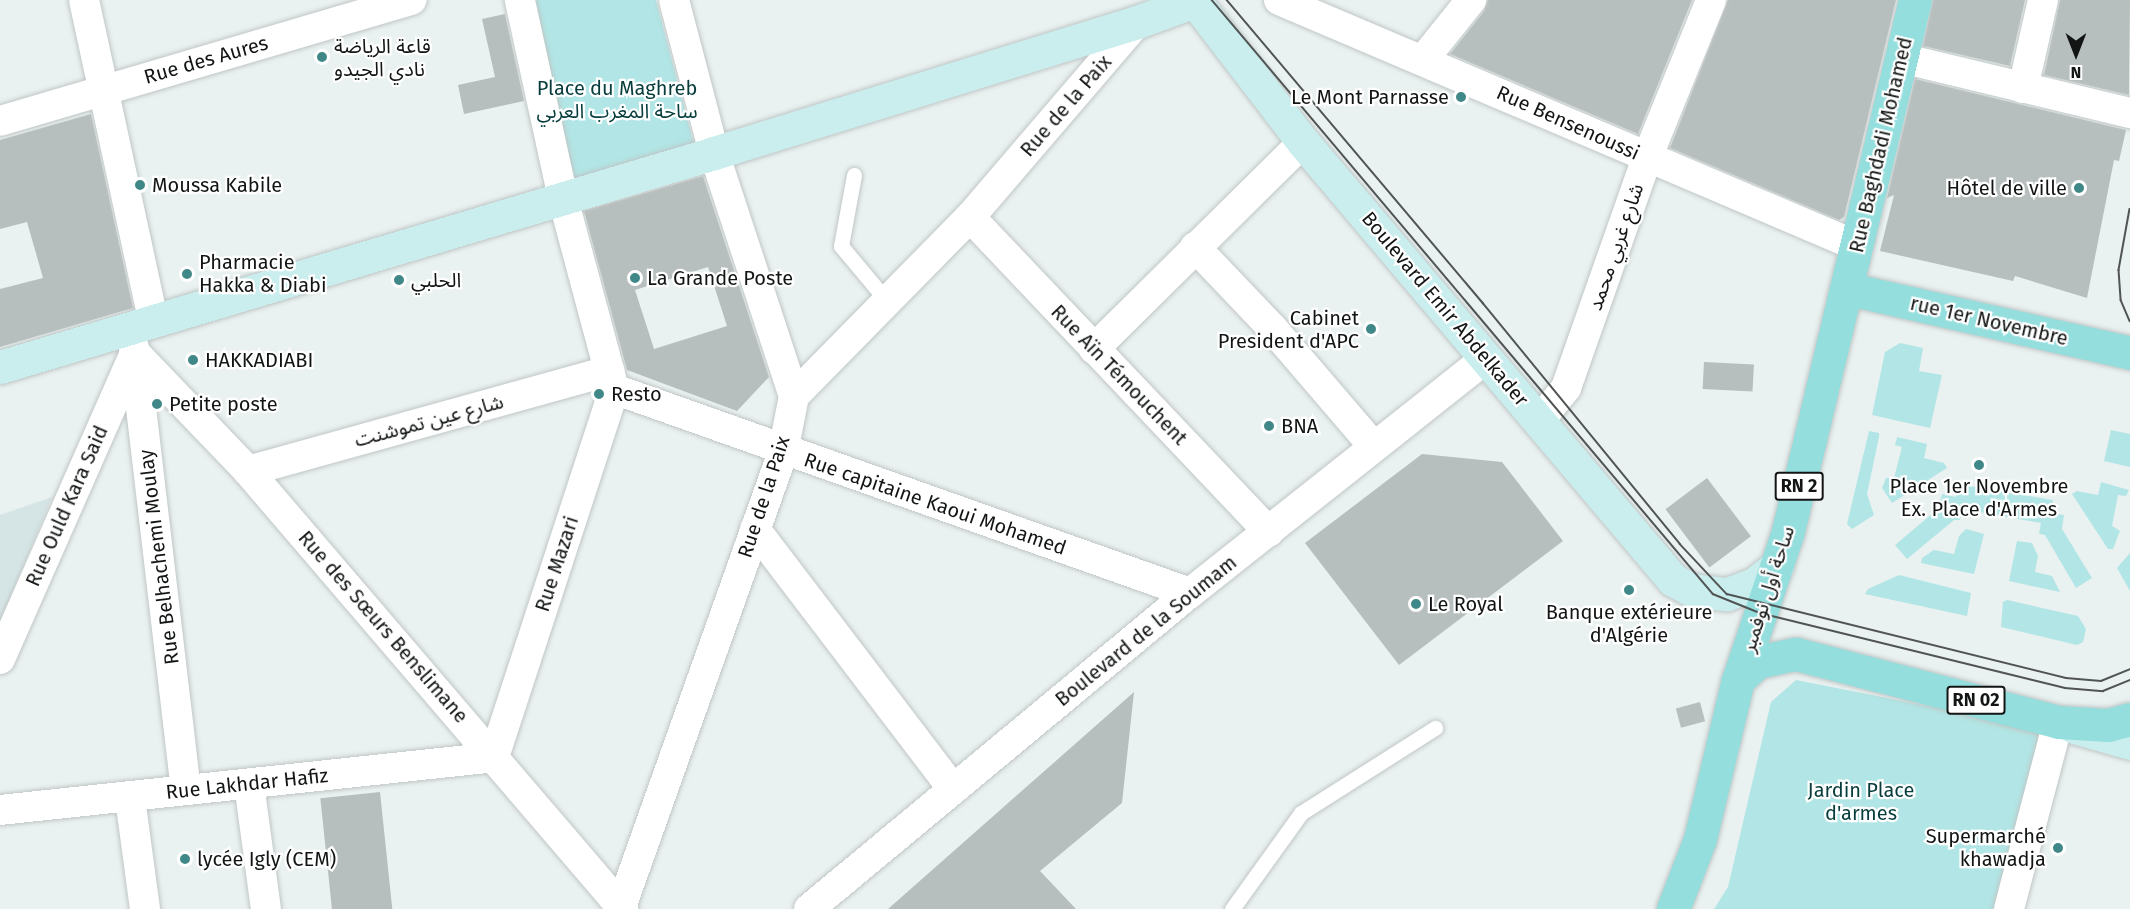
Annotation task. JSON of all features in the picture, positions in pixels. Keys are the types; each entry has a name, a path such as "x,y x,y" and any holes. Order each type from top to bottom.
{"main road":[{"name":"Rue Baghdadi Mohamed","path":"1849,289 1915,0"},
{"name":"rue 1er Novembre","path":"1849,289 2130,354"},
{"name":"ساحة أول نوفمبر","path":"1673,909 1700,839 1738,680 1777,566 1849,289"},
{"name":"RN 02","path":"1738,680 1757,662 1774,656 1796,654 1823,659 2058,722 2108,724 2130,719"}],"street":[{"name":"Rue Belhachemi Moulay","path":"84,0 103,89 139,333 186,789"},
{"name":"Rue des Aures","path":"0,121 412,0"},
{"path":"520,0 563,198 612,380"},
{"path":"674,0 714,153 794,396"},
{"path":"0,367 139,333 563,198 1137,22 1195,0"},
{"name":"Boulevard Emir Abdelkader","path":"1195,0 1303,142 1673,580 1692,590 1713,594 1741,590 1777,566"},
{"name":"Rue Bensenoussi","path":"1279,0 1857,246"},
{"path":"1423,60 1471,0"},
{"name":"شارع غربي محمد","path":"1539,421 1566,388 1647,158 1711,0"},
{"path":"2023,88 2043,0"},
{"name":"Rue de la Paix","path":"622,908 783,452 794,396 970,217 1137,22"},
{"path":"1901,58 2130,113"},
{"path":"1094,349 1303,142"},
{"name":"Rue Aïn Témouchent","path":"970,217 1269,532"},
{"path":"1195,247 1273,328 1374,447"},
{"name":"Rue des Sœurs Benslimane","path":"139,333 248,471 622,908"},
{"name":"Rue Ould Kara Said","path":"0,659 139,333"},
{"name":"Boulevard de la Soumam","path":"809,909 1190,593 1487,358"},
{"name":"Rue capitaine Kaoui Mohamed","path":"612,380 783,452 1190,593"},
{"name":"شارع عين تموشنت","path":"248,471 612,380"},
{"name":"Rue Mazari","path":"494,757 612,380"},
{"path":"755,529 953,789"},
{"path":"2009,909 2058,722 2130,743"},
{"name":"Rue Lakhdar Hafiz","path":"0,810 130,798 186,789 494,757"},
{"path":"249,784 266,909"},
{"path":"130,798 145,909"}],"lane":[{"path":"854,175 841,246 887,301"},
{"path":"1232,909 1301,813 1435,728"}],"shaded area":[{"path":"52,497 0,621 0,515"}],"green space":[{"name":"Place du Maghreb ساحة المغرب العربي","path":"530,0 656,0 695,148 571,187"},
{"path":"1900,343 1923,348 1919,371 1942,375 1930,428 1872,415 1885,352"},
{"path":"2111,430 2130,434 2130,467 2104,461"},
{"path":"1869,431 1879,433 1867,494 1874,515 1852,529 1847,524"},
{"path":"1897,437 1927,444 1924,458 1944,463 1947,468 1892,503 1882,488 1886,478 1894,478 1902,447 1895,445"},
{"path":"2101,482 2129,490 2126,496 2118,495 2112,526 2120,531 2113,549 2108,549 2072,494 2077,491 2098,495"},
{"path":"1958,484 2053,500 2051,513 2064,515 2062,529 2092,578 2076,588 2045,535 2039,534 2041,523 1962,509 1960,520 1954,520 1907,559 1895,545 1939,508 1942,494 1956,497"},
{"path":"1966,529 1984,534 1974,574 1921,563 1922,558 1934,550 1954,554 1959,536"},
{"path":"2017,541 2032,543 2038,556 2035,572 2052,576 2060,592 2009,581"},
{"path":"2130,553 2130,591 2117,568"},
{"path":"1899,575 1971,593 1967,616 1865,594 1868,589"},
{"path":"2007,600 2078,616 2086,629 2083,642 2077,645 2001,627 2003,602"},
{"name":"Jardin Place d'armes","path":"1796,680 2044,729 1997,909 1714,909 1728,887 1771,702"}],"building":[{"path":"1488,0 1692,0 1638,134 1450,54 1484,11"},
{"path":"1728,0 1896,0 1844,217 1839,220 1670,148"},
{"path":"1933,0 2025,0 2010,66 1923,46"},
{"path":"2060,0 2130,0 2129,95 2044,75"},
{"path":"505,14 524,101 464,114 458,85 495,77 482,19"},
{"name":"Hôtel de ville","path":"1915,79 2126,130 2119,161 2114,160 2087,298 2015,276 2013,281 1880,251 1894,195 1887,198"},
{"path":"91,114 133,308 0,347 0,289 43,278 27,222 0,229 0,140"},
{"name":"La Grande Poste","path":"703,176 769,377 737,411 627,370 584,211","holes":["708,267 727,326 654,349 635,290"]},
{"path":"1704,362 1754,365 1753,392 1703,389"},
{"name":"Le Royal","path":"1422,454 1502,462 1563,541 1399,665 1305,543"},
{"path":"1707,478 1751,536 1709,568 1665,509"},
{"path":"1134,692 1122,803 1040,871 1076,909 888,909"},
{"path":"1700,702 1705,721 1681,728 1676,708"},
{"path":"380,792 392,909 332,909 320,798"}],"tram line":[{"path":"1212,0 1713,594 1760,613 2065,688 2103,691 2130,680"},
{"path":"1227,0 1483,303 1680,544 1727,594 2066,678 2101,681 2130,669"},
{"path":"2130,209 2119,270 2121,300 2130,321"}],"place":[{"name":"قاعة الرياضة نادي الجيدو","path":"322,57"},
{"name":"Le Mont Parnasse","path":"1461,97"},
{"name":"Moussa Kabile","path":"140,185"},
{"name":"Hôtel de ville","path":"2079,188"},
{"name":"Pharmacie Hakka & Diabi","path":"187,274"},
{"name":"La Grande Poste","path":"635,278"},
{"name":"الحلبي","path":"399,280"},
{"name":"Cabinet President d'APC","path":"1371,329"},
{"name":"HAKKADIABI","path":"193,360"},
{"name":"Resto","path":"599,394"},
{"name":"Petite poste","path":"157,404"},
{"name":"BNA","path":"1269,426"},
{"name":"Place 1er Novembre Ex. Place d'Armes","path":"1979,465"},
{"name":"Banque extérieure d'Algérie","path":"1629,590"},
{"name":"Le Royal","path":"1416,604"},
{"name":"Supermarché khawadja","path":"2058,848"},
{"name":"lycée Igly (CEM)","path":"185,859"}]}
